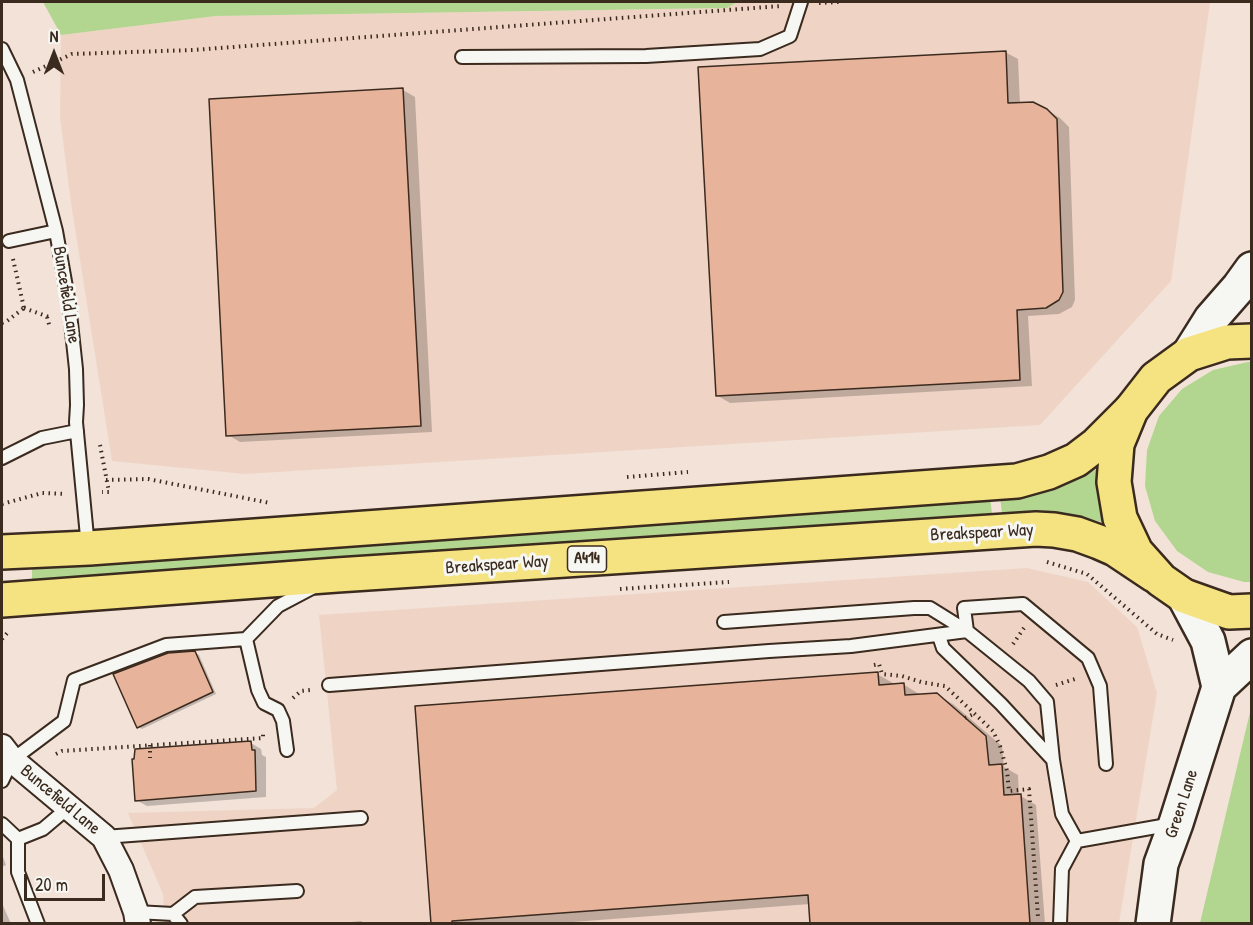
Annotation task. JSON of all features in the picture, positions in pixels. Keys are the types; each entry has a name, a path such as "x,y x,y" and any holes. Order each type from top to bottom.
{"main road":[{"path":"2,552 88,548 1017,481 1049,472 1076,460 1097,444 1131,410 1156,378 1189,354 1227,342 1251,341"},
{"path":"1131,410 1117,444 1114,482 1120,518 1136,552 1172,588 1229,612 1251,611"},
{"name":"Breakspear Way","path":"2,600 337,575 1036,529 1077,534 1099,542 1115,549 1172,588"}],"street":[{"path":"1189,354 1211,320 1239,288 1251,269"},
{"path":"1172,588 1208,642 1219,687"},
{"name":"Green Lane","path":"1154,924 1161,864 1219,687 1251,656"},
{"name":"Buncefield Lane","path":"7,753 32,777 105,837 121,870 137,918"}],"lane":[{"path":"462,57 646,56 760,49 790,36 801,3"},
{"name":"Buncefield Lane","path":"2,49 17,80 56,231 69,304 74,348 76,422 88,548"},
{"path":"9,241 56,231"},
{"path":"2,458 42,438 77,431"},
{"path":"2,781 7,753 64,721 74,680 166,645 246,639 278,606 337,575"},
{"path":"967,631 964,608 1023,604 1088,658 1100,686 1106,764"},
{"path":"724,622 930,608 967,631 1029,681 1047,702 1062,814 1077,841"},
{"path":"330,685 851,646 967,631"},
{"path":"939,636 943,648 1001,704 1053,760"},
{"path":"246,639 258,690 264,703 278,710 283,721 287,750"},
{"path":"18,839 43,829 69,807"},
{"path":"105,837 361,818"},
{"path":"1077,841 1176,823"},
{"path":"2,824 18,839 18,872 38,924"},
{"path":"1060,924 1062,869 1077,841"},
{"path":"137,918 177,919 195,897 297,891"}],"path":[{"path":"17,80 72,54 193,50 801,3 839,2"},
{"path":"9,241 24,308"},
{"path":"24,308 47,317"},
{"path":"2,323 24,308"},
{"path":"622,477 690,472"},
{"path":"106,480 148,479 271,503"},
{"path":"2,504 42,493 66,494"},
{"path":"1038,559 1087,574 1157,634 1176,641"},
{"path":"867,665 879,664 882,674 945,686 993,731 1007,771 1009,791 1029,789 1039,924"},
{"path":"32,777 42,761 62,751 263,738 263,719 301,691 323,690 330,685"},
{"path":"150,745 150,758"}],"shaded area":[{"path":"737,2 1210,2 1171,281 1040,425 245,474 112,461 71,203 60,117 61,35 216,16 727,8"},
{"path":"1027,568 1088,582 1137,627 1157,693 1119,923 165,923 163,894 128,813 314,808 337,790 319,615"}],"green space":[{"path":"43,2 737,2 727,8 216,16 61,35"},
{"path":"1252,362 1252,582 1244,582 1208,572 1177,551 1155,521 1145,486 1147,450 1159,416 1182,389 1213,370"},
{"path":"1104,466 1110,521 1102,522 1038,510 1002,514 1000,495 1032,493 1055,488"},
{"path":"990,496 992,514 32,582 32,566"},
{"path":"1251,708 1251,923 1200,923"}],"building":[{"path":"1006,51 1008,103 1033,102 1047,109 1057,119 1063,292 1059,300 1046,308 1017,310 1020,380 716,396 698,67"},
{"path":"403,88 421,426 226,436 209,99"},
{"path":"195,651 213,692 137,728 113,674 168,653"},
{"path":"878,672 879,685 904,683 905,695 937,693 986,736 989,765 1002,764 1004,795 1021,794 1030,924 810,924 808,895 431,924 415,706"},
{"path":"251,741 252,750 255,750 256,791 135,801 132,759 134,759 135,749"}]}
